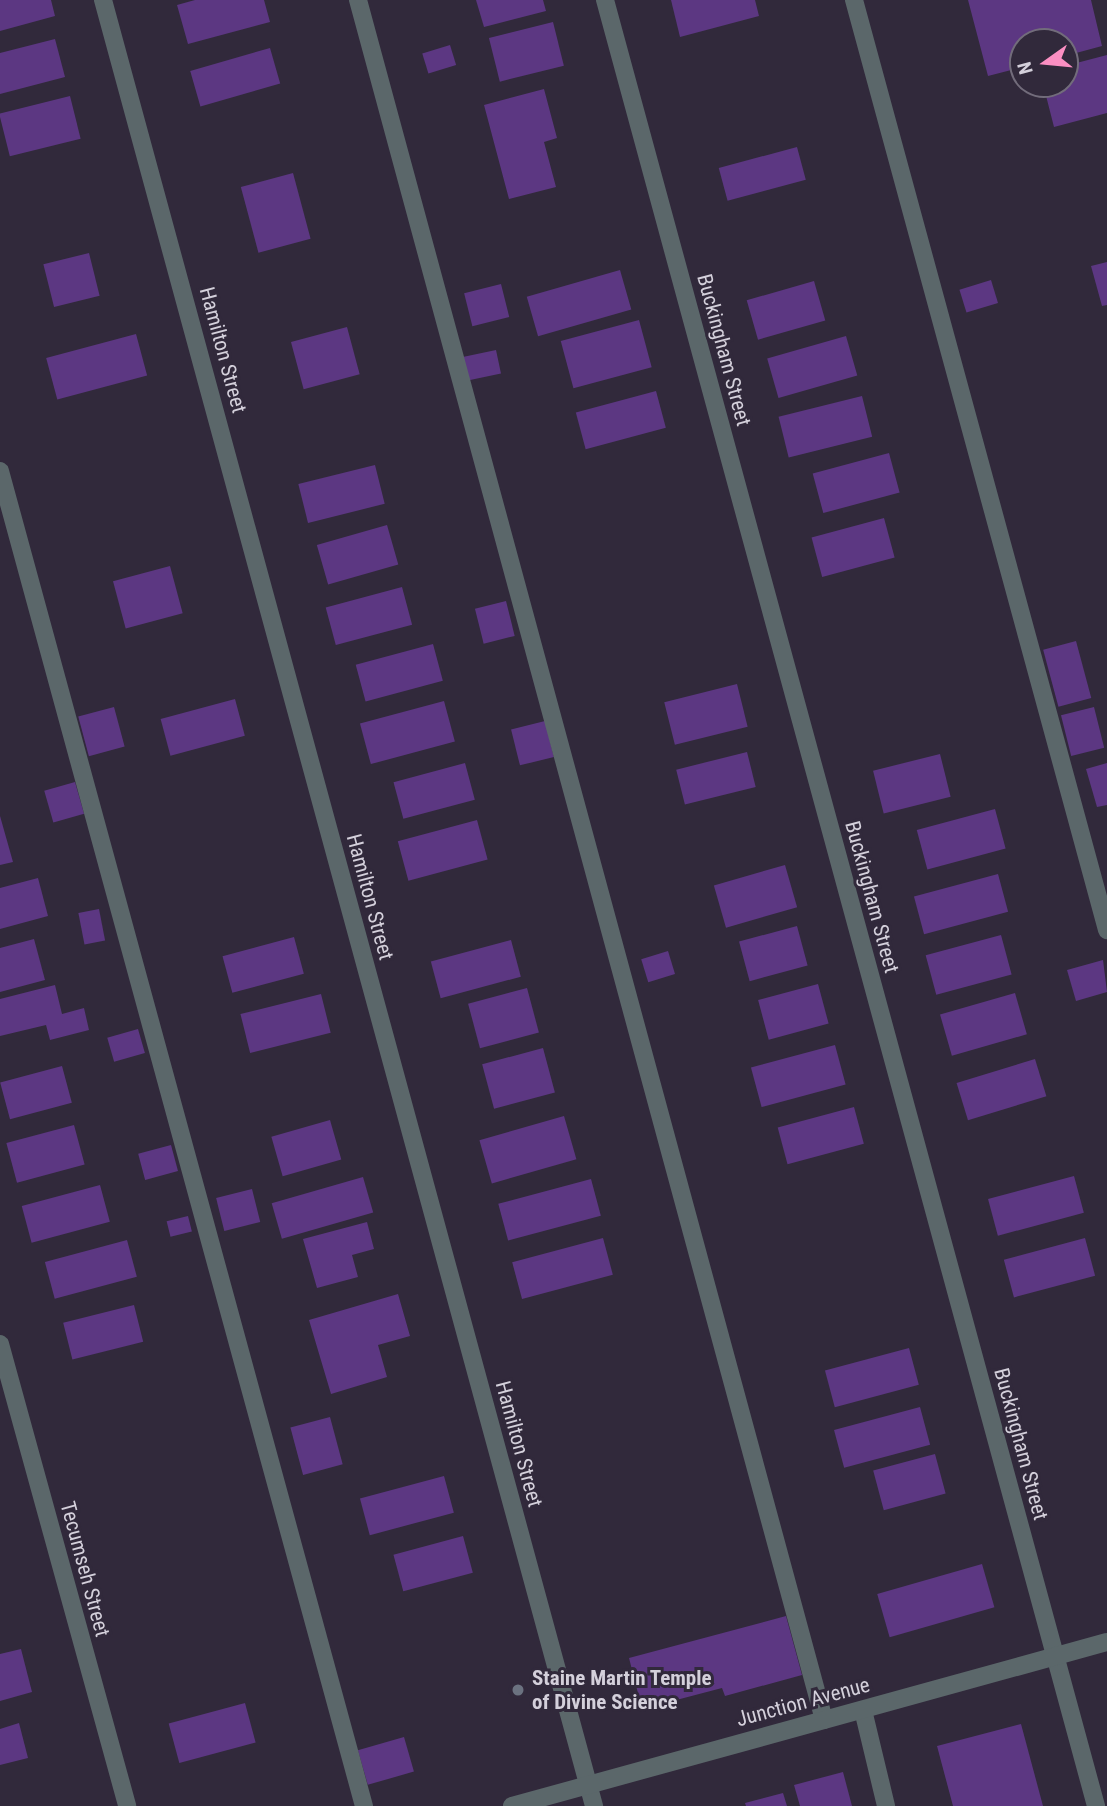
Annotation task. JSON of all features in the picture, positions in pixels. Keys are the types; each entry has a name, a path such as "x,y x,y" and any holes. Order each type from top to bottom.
{"street":[{"name":"Hamilton Street","path":"103,0 594,1806"},
{"path":"358,0 824,1720"},
{"name":"Buckingham Street","path":"605,0 1096,1806"},
{"path":"854,0 1107,930"},
{"path":"0,471 364,1806"},
{"name":"Tecumseh Street","path":"0,1344 127,1806"},
{"name":"Junction Avenue","path":"512,1806 1107,1643"},
{"path":"863,1710 887,1806"}],"building":[{"path":"0,0 51,0 55,16 0,31"},
{"path":"195,0 264,0 270,22 188,44 177,5"},
{"path":"476,0 543,0 546,11 484,27"},
{"path":"671,0 755,0 759,16 680,37"},
{"path":"968,0 1091,0 1102,46 1079,52 1079,28 1009,28 1009,71 988,76"},
{"path":"553,22 564,66 500,82 489,38"},
{"path":"55,39 65,77 0,94 0,53"},
{"path":"450,45 456,65 428,74 422,53"},
{"path":"270,48 280,84 200,106 190,71"},
{"path":"1107,55 1107,113 1054,127 1047,98 1079,98 1079,62"},
{"path":"544,89 557,138 544,142 556,187 509,199 484,105"},
{"path":"70,96 81,139 10,156 0,113"},
{"path":"797,147 806,180 728,201 719,168"},
{"path":"293,173 311,239 258,253 241,187"},
{"path":"89,253 100,296 54,307 43,264"},
{"path":"1107,262 1107,305 1102,306 1091,266"},
{"path":"620,270 631,309 538,336 527,297"},
{"path":"991,280 998,303 966,313 959,290"},
{"path":"814,281 825,320 758,340 747,300"},
{"path":"501,284 509,317 472,326 464,293"},
{"path":"639,320 652,367 573,388 561,341"},
{"path":"347,327 360,374 304,389 291,342"},
{"path":"136,334 147,376 57,400 46,358"},
{"path":"846,336 857,375 778,398 767,359"},
{"path":"496,350 501,373 468,381 463,357"},
{"path":"656,391 666,428 586,449 576,412"},
{"path":"862,396 872,437 789,458 779,417"},
{"path":"889,453 900,493 823,513 813,473"},
{"path":"375,465 385,504 308,523 298,484"},
{"path":"884,518 895,558 822,577 812,537"},
{"path":"387,525 398,564 328,585 317,545"},
{"path":"170,566 183,613 126,629 113,581"},
{"path":"402,587 412,625 336,645 326,607"},
{"path":"506,601 515,636 484,644 475,609"},
{"path":"1076,641 1091,698 1058,707 1043,650"},
{"path":"433,644 443,681 366,701 356,665"},
{"path":"737,684 748,727 675,745 664,702"},
{"path":"235,699 245,736 170,756 161,719"},
{"path":"444,701 455,742 371,764 360,724"},
{"path":"114,707 125,747 89,756 78,717"},
{"path":"1094,707 1104,748 1071,756 1061,715"},
{"path":"545,721 554,757 520,765 511,729"},
{"path":"747,752 756,787 685,805 676,770"},
{"path":"940,754 951,797 884,813 873,771"},
{"path":"465,763 475,800 403,819 394,782"},
{"path":"1107,763 1107,805 1097,807 1086,769"},
{"path":"75,782 84,814 53,823 44,791"},
{"path":"995,809 1006,849 927,870 917,830"},
{"path":"0,816 13,862 0,865"},
{"path":"477,820 488,860 408,881 398,841"},
{"path":"785,865 797,907 726,928 714,885"},
{"path":"998,874 1008,912 924,934 914,897"},
{"path":"38,878 48,916 0,929 0,888"},
{"path":"99,909 105,940 84,944 78,913"},
{"path":"797,926 808,966 750,981 739,942"},
{"path":"1001,935 1012,975 936,995 926,955"},
{"path":"294,937 304,974 232,993 223,956"},
{"path":"34,939 45,980 0,992 0,948"},
{"path":"511,940 521,977 441,998 431,961"},
{"path":"668,951 675,974 648,982 641,959"},
{"path":"1103,960 1107,992 1076,1001 1067,970"},
{"path":"818,984 829,1024 769,1040 758,1000"},
{"path":"55,985 62,1014 84,1008 89,1030 50,1040 46,1025 0,1036 0,999"},
{"path":"527,988 539,1032 480,1048 468,1004"},
{"path":"1015,993 1027,1034 952,1056 940,1014"},
{"path":"321,994 331,1033 250,1053 240,1014"},
{"path":"138,1029 145,1053 114,1062 107,1038"},
{"path":"835,1045 846,1085 762,1107 751,1068"},
{"path":"543,1048 555,1092 494,1109 482,1064"},
{"path":"1035,1059 1046,1096 968,1120 957,1083"},
{"path":"62,1066 72,1103 10,1119 0,1083"},
{"path":"854,1107 864,1144 788,1164 778,1127"},
{"path":"564,1116 576,1159 492,1184 479,1140"},
{"path":"330,1120 341,1159 283,1176 271,1137"},
{"path":"74,1125 85,1165 17,1183 6,1143"},
{"path":"171,1145 178,1171 145,1180 138,1154"},
{"path":"1074,1176 1084,1213 998,1236 988,1199"},
{"path":"363,1177 373,1213 282,1239 272,1203"},
{"path":"591,1179 601,1216 508,1241 498,1204"},
{"path":"100,1185 110,1222 32,1243 22,1206"},
{"path":"252,1189 260,1222 224,1231 216,1198"},
{"path":"188,1216 192,1232 171,1237 167,1221"},
{"path":"367,1222 374,1249 352,1255 358,1277 317,1288 303,1239"},
{"path":"603,1238 613,1275 522,1299 512,1262"},
{"path":"1085,1238 1095,1276 1014,1297 1004,1260"},
{"path":"127,1240 137,1277 55,1299 45,1262"},
{"path":"398,1294 410,1336 378,1345 387,1377 331,1394 309,1320"},
{"path":"134,1305 143,1342 72,1360 63,1323"},
{"path":"909,1348 919,1385 835,1407 825,1371"},
{"path":"920,1407 930,1445 844,1468 834,1430"},
{"path":"330,1417 343,1464 303,1475 290,1428"},
{"path":"935,1454 946,1494 884,1510 873,1471"},
{"path":"444,1476 454,1513 370,1535 360,1499"},
{"path":"463,1536 473,1573 403,1591 393,1555"},
{"path":"982,1564 994,1607 890,1637 877,1594"},
{"path":"786,1616 802,1675 725,1696 722,1688 642,1709 629,1658"},
{"path":"21,1649 32,1692 0,1701 0,1654"},
{"path":"245,1703 256,1743 179,1763 169,1723"},
{"path":"19,1723 28,1758 0,1765 0,1729"},
{"path":"1021,1724 1043,1806 953,1806 937,1746"},
{"path":"404,1737 414,1772 368,1785 358,1750"},
{"path":"843,1772 852,1806 800,1806 794,1785"},
{"path":"783,1793 787,1806 746,1806 745,1803"}],"place":[{"name":"Staine Martin Temple of Divine Science","path":"518,1690"}]}
